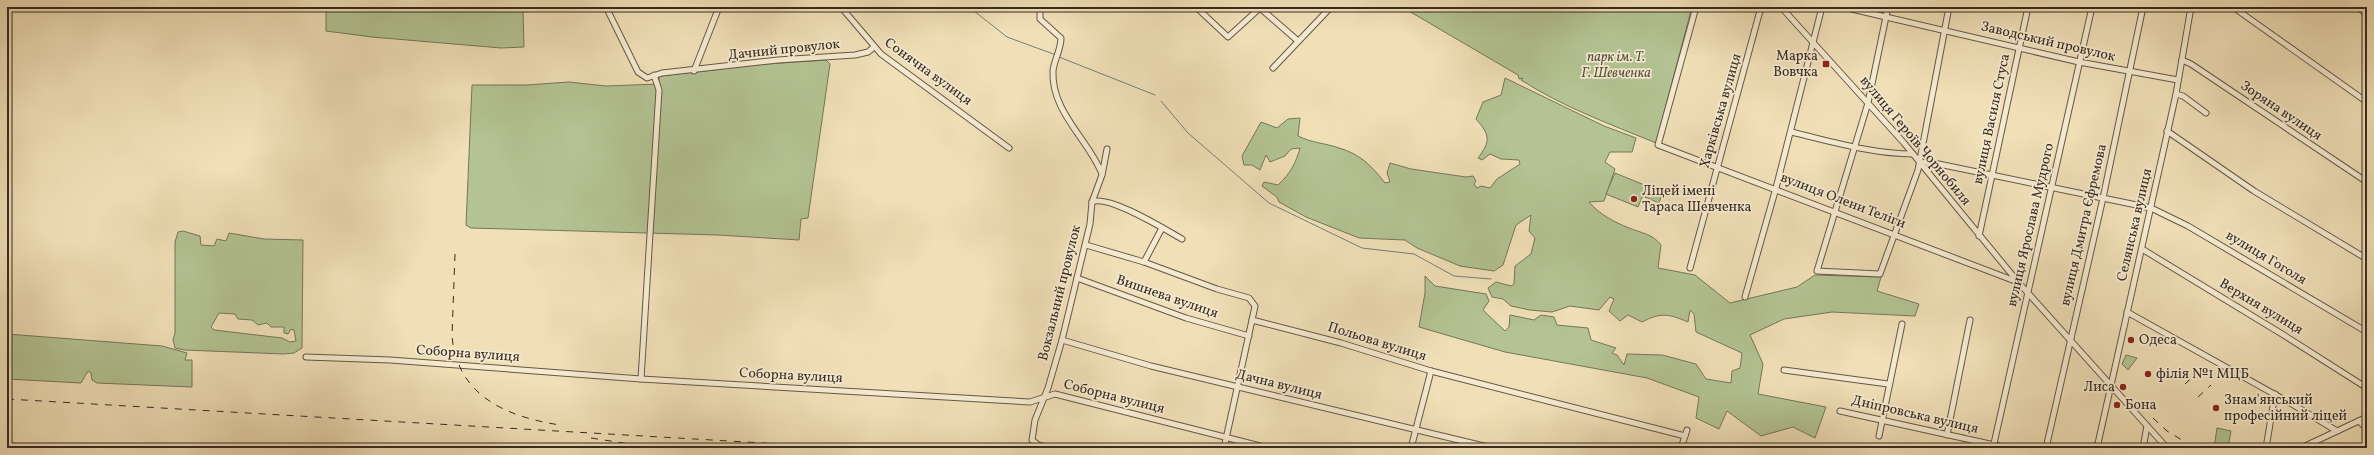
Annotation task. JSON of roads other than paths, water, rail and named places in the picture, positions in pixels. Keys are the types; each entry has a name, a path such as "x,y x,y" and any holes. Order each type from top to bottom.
{"street":[{"name":"Дачний провулок","path":"606,7 638,72 647,78 654,75 778,60 856,55 868,52 874,47"},
{"path":"694,71 719,7"},
{"name":"Сонячна вулиця","path":"840,7 874,47 1009,148"},
{"path":"1040,7 1040,19 1061,38 1053,71 1056,90 1068,121 1094,159 1102,175"},
{"path":"1196,7 1225,35 1229,37 1260,7 1298,41"},
{"path":"1273,68 1331,7"},
{"name":"вулиця Олени Теліги","path":"1696,7 1658,144 2018,282"},
{"name":"Харківська вулиця","path":"1690,268 1761,7"},
{"name":"вулиця Героїв Чорнобиля","path":"1781,7 1913,154 2028,294"},
{"path":"1745,297 1791,132 1822,7"},
{"name":"Заводський провулок","path":"1843,7 2079,62 2130,73 2178,80"},
{"path":"1888,7 1868,103 1834,211 1817,272 1880,274 1920,163 1949,7"},
{"name":"вулиця Василя Стуса","path":"1979,236 2028,7"},
{"name":"вулиця Ярослава Мудрого","path":"1993,446 2092,7"},
{"name":"вулиця Дмитра Єфремова","path":"2046,448 2103,198 2143,7"},
{"name":"Селянська вулиця","path":"2097,448 2176,94 2191,7"},
{"path":"2233,7 2367,102"},
{"name":"Зоряна вулиця","path":"2182,60 2191,64 2367,182"},
{"path":"641,380 659,90 654,75"},
{"path":"2176,94 2183,96 2206,113"},
{"path":"2167,131 2254,191 2367,259"},
{"path":"1791,132 1855,147 1898,154 1913,154"},
{"name":"Вокзальний провулок","path":"1050,448 1038,445 1032,440 1035,420 1043,397 1048,388 1062,340 1086,245 1092,202 1102,175 1107,149"},
{"name":"вулиця Гоголя","path":"1920,163 1929,162 1992,174 2151,208 2195,230 2367,332"},
{"path":"1092,202 1097,199 1136,213 1182,239"},
{"path":"1144,262 1162,228"},
{"path":"1086,245 1144,262 1252,300 1255,306 1224,448"},
{"name":"Верхня вулиця","path":"2142,249 2282,334 2367,388"},
{"name":"Вишнева вулиця","path":"1077,278 1186,318 1249,336"},
{"path":"2028,294 2167,448"},
{"path":"2127,312 2275,394 2337,431"},
{"name":"Польова вулиця","path":"1252,320 1340,343 1431,371 1685,436"},
{"path":"1947,435 1970,320"},
{"path":"1879,436 1888,384 1902,324"},
{"name":"Дачна вулиця","path":"1062,340 1152,366 1238,386 1303,404 1492,448"},
{"name":"Соборна вулиця","path":"306,357 398,360 641,380 1030,402 1055,394 1268,448"},
{"path":"1784,370 1888,384"},
{"path":"1410,448 1431,371"},
{"path":"2266,448 2275,394"},
{"name":"Дніпровська вулиця","path":"1840,411 1993,446 2008,448"},
{"path":"2301,448 2367,417"},
{"path":"2359,421 2367,429"},
{"path":"2143,448 2147,426"},
{"path":"1681,448 1687,430"},
{"path":"2312,443 2317,448"}],"waterway":[{"path":"969,7 1007,37 1056,55"},
{"path":"1059,57 1155,95"},
{"path":"1161,101 1188,133 1269,203 1362,248 1414,254 1454,276 1491,279"}],"railway":[{"path":"455,254 452,336 456,357 464,374 474,388 488,400 504,409 521,416 560,425"},
{"path":"2185,384 2196,374"},
{"path":"2198,397 2211,385"},
{"path":"7,399 849,448"},
{"path":"2153,418 2167,431 2195,448"},
{"path":"591,438 656,448"}],"place":[{"name":"Марка Вовчка","path":"1826,64"},
{"name":"Ліцей імені Тараса Шевченка","path":"1634,199"},
{"name":"Одеса","path":"2131,340"},
{"name":"філія №1 МЦБ","path":"2148,374"},
{"name":"Лиса","path":"2123,387"},
{"name":"Бона","path":"2117,405"},
{"name":"Знам'янський професійний ліцей","path":"2216,408"}],"park label":[{"name":"парк ім. Т. Г. Шевченка","path":"1616,66"}]}
